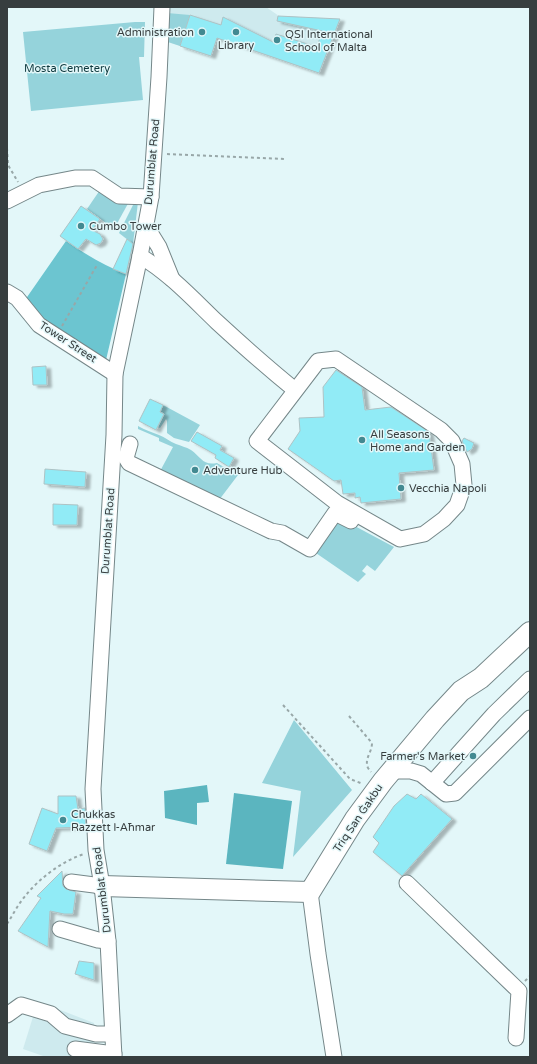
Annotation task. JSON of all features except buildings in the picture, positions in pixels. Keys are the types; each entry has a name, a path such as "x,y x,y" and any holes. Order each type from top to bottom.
{"main road":[{"name":"Triq San Ġakbu","path":"310,892 355,820 384,781 435,719 461,691 481,678 530,632"},
{"path":"102,886 310,892"}],"street":[{"name":"Durumblat Road","path":"114,1056 108,941 102,886 96,850 93,789 114,435 115,374 151,197 162,7"},
{"path":"13,198 39,185 75,178 92,178 120,196 151,197"},
{"path":"146,226 159,247 172,279"},
{"path":"140,256 172,279 240,343 295,390"},
{"name":"Tower Street","path":"7,292 17,298 39,325 115,374"},
{"path":"336,359 441,430 452,441 462,464 464,485 457,505 444,520 424,534 400,539 337,503 258,441 295,390 318,361 336,359"},
{"path":"130,444 126,458 129,463 272,531 282,533 310,549 335,513 397,547"},
{"path":"432,783 494,714 530,679"},
{"path":"384,781 411,771 421,774 446,794 455,793 530,718"},
{"path":"71,882 102,886"},
{"path":"406,883 519,991 516,1038"},
{"path":"310,892 334,1057"},
{"path":"60,929 98,940 108,941"},
{"path":"7,1015 21,1005 51,1014 65,1026 96,1034 112,1034"},
{"path":"75,1049 114,1056"}],"path":[{"path":"7,148 8,164 20,186 13,198"},
{"path":"154,154 284,159"},
{"path":"56,336 97,265"},
{"path":"283,705 350,779 384,781"},
{"path":"349,716 372,743 372,748 366,759 368,768 384,781"},
{"path":"7,924 25,896 38,883 77,856 96,850"}],"shaded area":[{"name":"QSI International School of Malta","path":"168,7 266,7 279,16 340,19 319,73 217,38 211,56 165,41"},
{"path":"66,241 80,251 126,274 106,360 97,353 41,321 25,300"},
{"path":"207,785 209,802 197,803 197,825 165,818 164,791"},
{"path":"234,793 292,801 283,869 226,864"},
{"path":"37,1004 63,1011 94,1023 93,1057 46,1057 23,1049"}],"green space":[{"path":"167,13 190,15 180,46 165,41"},
{"name":"Mosta Cemetery","path":"145,22 144,57 139,57 143,100 31,111 23,32"},
{"path":"102,187 130,200 114,229 87,209"},
{"path":"135,201 138,202 133,244 119,233"},
{"path":"163,405 200,425 189,442 174,438 167,433 166,419 160,428 158,427 164,414 160,412"},
{"name":"Adventure Hub","path":"138,426 189,449 205,462 212,464 217,463 238,475 216,504 158,475 173,447 159,441 159,438 138,429"},
{"path":"336,516 394,547 375,571 367,565 362,571 366,574 358,582 313,551"},
{"path":"294,720 352,790 293,857 301,791 262,783"}],"place":[{"name":"Administration","path":"202,32"},
{"name":"Library","path":"236,32"},
{"name":"QSI International School of Malta","path":"277,40"},
{"name":"Cumbo Tower","path":"81,226"},
{"name":"All Seasons Home and Garden","path":"362,440"},
{"name":"Adventure Hub","path":"195,470"},
{"name":"Vecchia Napoli","path":"401,488"},
{"name":"Farmer's Market","path":"473,756"},
{"name":"Chukkas Razzett l-Aħmar","path":"63,820"}]}
